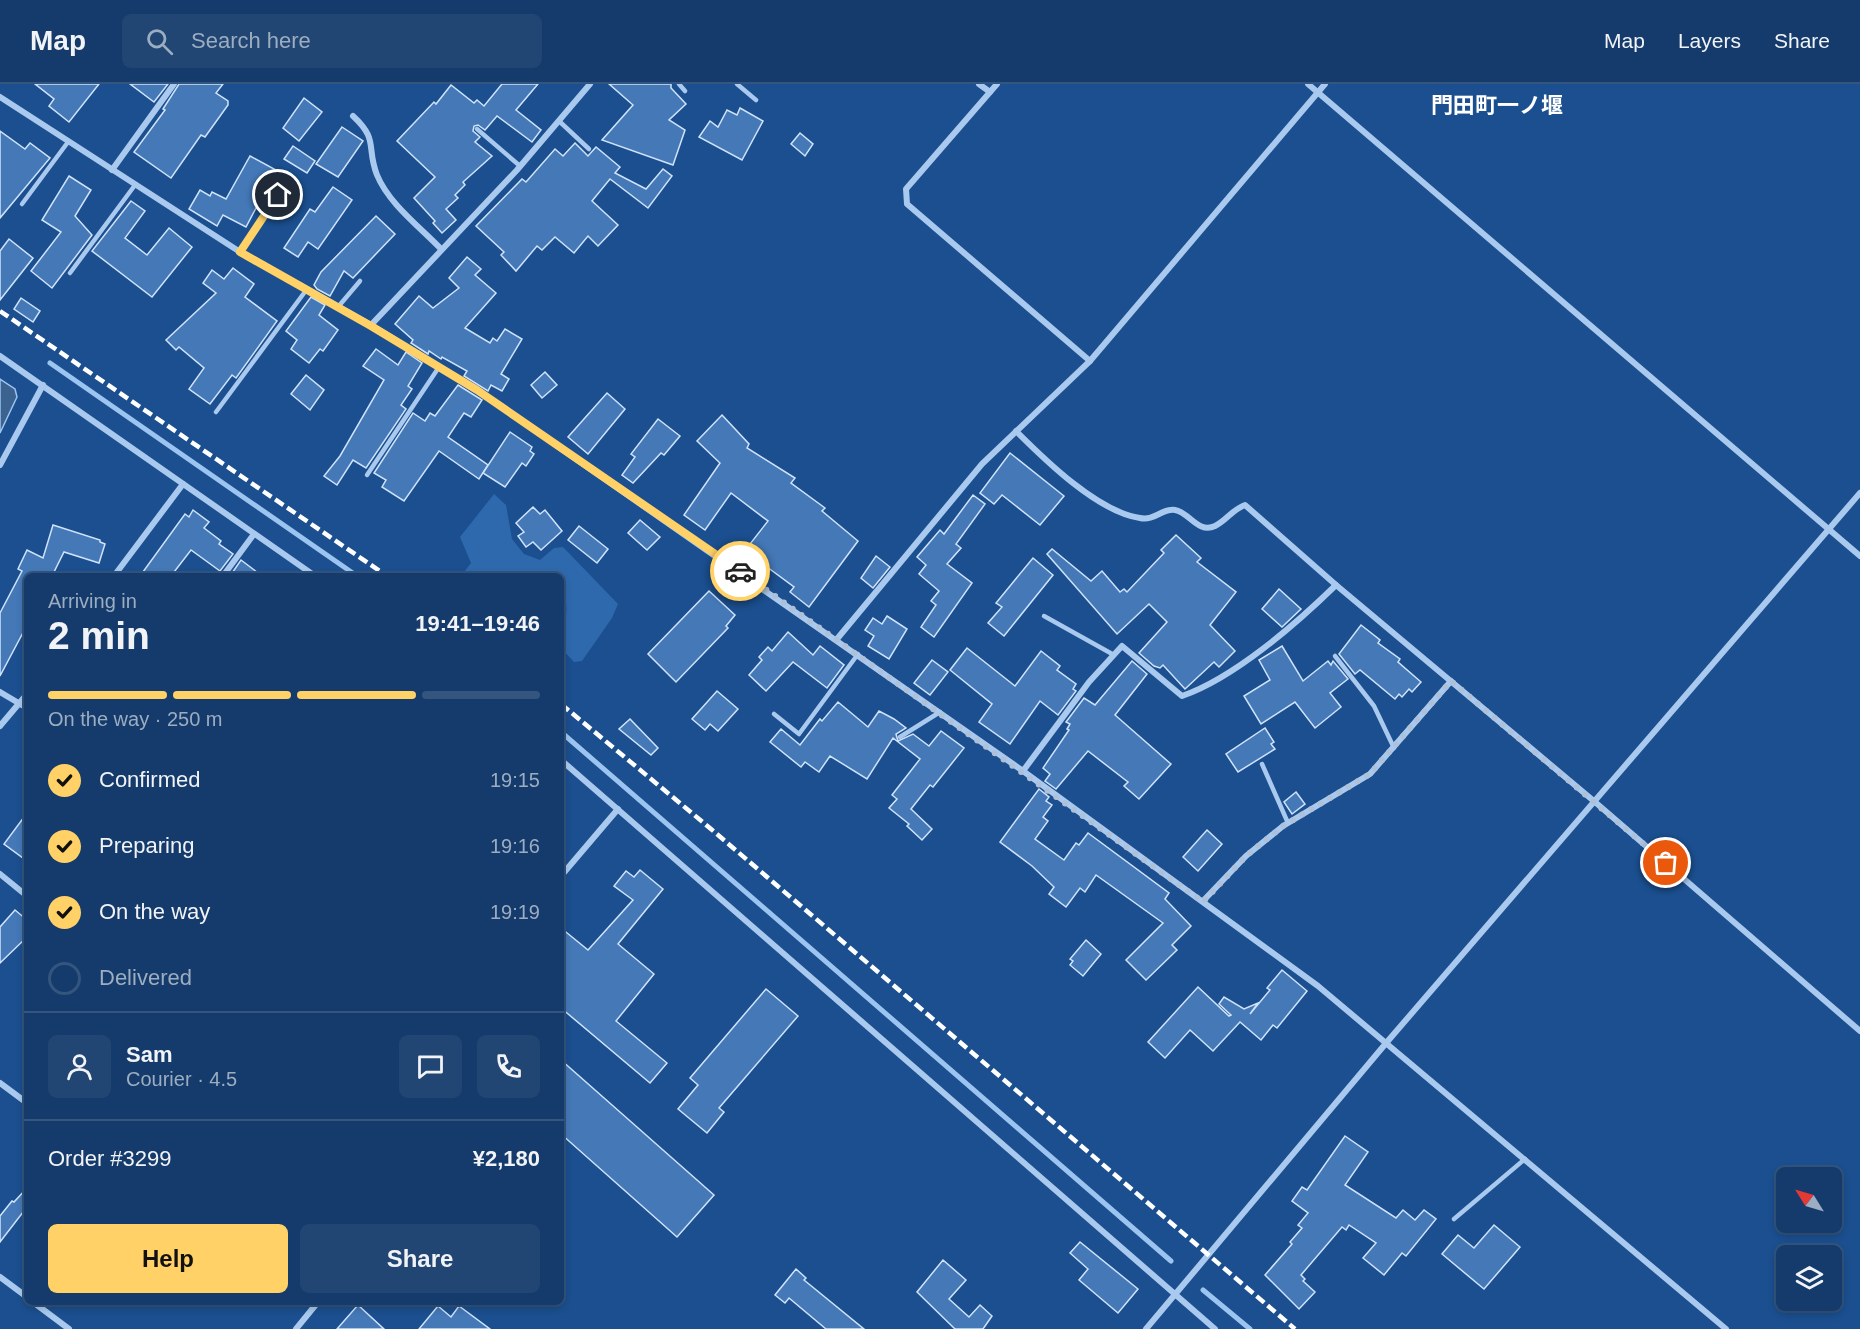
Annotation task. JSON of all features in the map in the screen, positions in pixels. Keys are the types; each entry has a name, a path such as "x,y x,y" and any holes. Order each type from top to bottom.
{"street":[{"path":"112,170 174,84"},
{"path":"371,326 520,166 590,84"},
{"path":"980,84 990,92"},
{"path":"997,84 906,189 908,204 1090,361"},
{"path":"1308,84 1860,556"},
{"path":"837,639 982,464 1090,361 1325,84"},
{"path":"0,97 240,252 371,326 477,390 837,639 1023,771 1318,986 1726,1329"},
{"path":"353,116 367,128 372,139 377,174 392,198 441,249"},
{"path":"0,356 311,573"},
{"path":"0,465 43,385"},
{"path":"1016,431 1050,465 1078,487 1108,506 1138,518 1153,519 1167,510 1177,510 1202,528 1215,526 1236,508 1245,505 1860,1031"},
{"path":"116,573 183,484"},
{"path":"1146,1329 1387,1042 1860,493"},
{"path":"225,573 254,534"},
{"path":"1023,771 1089,682 1122,646 1182,696 1202,689 1294,626 1336,585"},
{"path":"1203,902 1246,856 1288,823 1370,774 1451,681"},
{"path":"0,692 24,706"},
{"path":"0,726 24,698"},
{"path":"564,763 1215,1329"},
{"path":"564,872 618,809"},
{"path":"0,874 24,894"},
{"path":"0,1083 24,1101"},
{"path":"0,1277 24,1295"},
{"path":"37,1305 69,1329"},
{"path":"296,1329 316,1305"}],"lane":[{"path":"679,84 685,91"},
{"path":"738,84 756,100"},
{"path":"559,121 589,150"},
{"path":"477,129 520,166"},
{"path":"22,204 68,142"},
{"path":"70,273 135,185"},
{"path":"240,252 278,195"},
{"path":"338,307 360,281"},
{"path":"216,412 307,289"},
{"path":"367,475 439,367"},
{"path":"1044,616 1114,655"},
{"path":"774,714 799,734 858,654"},
{"path":"1335,656 1374,706 1394,748"},
{"path":"900,737 940,712"},
{"path":"1262,764 1288,823"},
{"path":"1454,1220 1525,1159"}],"shaded area":[{"path":"0,379 15,389 17,397 0,433"},
{"path":"494,494 506,505 512,539 524,554 540,560 554,548 563,547 618,604 612,618 582,661 574,662 564,651 566,603 564,602 564,573 463,573 471,563 460,537"}],"building":[{"path":"35,84 99,84 69,122 49,106 54,99"},
{"path":"130,84 168,84 154,102"},
{"path":"179,84 223,84 216,93 228,101 228,105 205,137 201,135 171,178 134,152 165,110 163,109"},
{"path":"502,84 538,84 516,110 541,130 532,142 497,116 485,130 478,125 474,126 473,131 480,137 475,142 492,156 463,182 465,185 455,195 458,198 446,209 456,220 442,233 433,223 435,221 414,198 435,177 397,141 434,102 436,104 451,85 474,103 477,100 484,106"},
{"path":"609,84 671,84 671,88 686,104 669,120 685,130 673,165 602,140 633,105"},
{"path":"304,98 322,112 299,141 283,128"},
{"path":"740,108 763,121 742,160 699,137 710,121 718,127 727,110 737,115"},
{"path":"342,127 363,141 338,177 316,164"},
{"path":"0,131 25,149 30,143 50,158 0,218"},
{"path":"800,133 813,144 805,156 791,144"},
{"path":"575,143 588,156 596,147 620,167 615,173 646,189 663,169 672,176 648,208 610,179 592,201 618,225 598,246 588,236 574,253 555,237 542,250 537,246 516,271 501,255 504,252 476,226 522,179 526,182 555,149 563,156"},
{"path":"293,146 315,161 307,173 284,159"},
{"path":"250,156 276,170 246,227 223,215 217,226 189,209 200,190 210,196 212,192 226,199"},
{"path":"69,176 91,190 75,216 92,235 52,288 31,271 61,232 42,220"},
{"path":"333,187 352,200 318,249 308,242 298,257 284,248 310,209 315,212"},
{"path":"131,201 145,211 125,238 147,255 169,228 192,247 152,297 92,251"},
{"path":"376,216 395,234 353,278 344,271 330,296 317,289 314,285 321,272"},
{"path":"9,239 33,258 0,300 0,251"},
{"path":"467,257 481,269 475,275 496,293 465,328 490,343 493,338 497,341 505,329 522,339 501,374 509,379 502,391 491,385 488,391 464,376 467,371 429,351 428,354 411,343 413,340 395,324 419,296 433,308 459,288 449,278"},
{"path":"233,268 254,284 245,297 277,321 236,378 232,375 210,404 189,389 204,368 179,347 176,350 166,340 216,293 203,283 212,270 224,279"},
{"path":"311,297 325,305 319,315 338,330 323,351 320,349 309,363 291,349 297,340 286,331"},
{"path":"21,298 40,311 33,322 14,309"},
{"path":"376,349 398,365 406,352 422,363 408,386 412,389 401,405 406,409 366,468 353,460 337,485 324,476 340,456 384,380 363,366"},
{"path":"545,372 557,385 542,398 531,385"},
{"path":"306,375 324,390 310,410 291,394"},
{"path":"458,385 482,400 471,417 464,413 448,437 488,465 479,479 439,451 404,501 382,487 386,480 374,473 413,413 425,421 430,413 435,416"},
{"path":"607,393 625,409 588,454 568,437"},
{"path":"722,415 749,444 747,448 795,478 791,483 825,508 822,511 858,541 809,607 790,592 794,587 767,567 761,575 739,558 768,521 731,493 705,530 684,515 720,463 697,441"},
{"path":"658,419 680,436 664,455 661,453 633,483 622,475 635,457 631,454"},
{"path":"510,432 532,447 530,451 534,454 526,466 522,463 505,487 483,473"},
{"path":"1010,453 1064,496 1040,525 1002,495 994,504 980,493"},
{"path":"973,495 985,504 956,544 961,548 947,564 972,583 934,637 921,627 936,605 931,601 939,591 919,574 926,565 917,557 940,530 944,534"},
{"path":"533,507 540,514 545,510 562,531 541,550 533,542 526,547 518,536 524,532 516,523"},
{"path":"193,510 209,522 204,528 221,541 219,544 233,554 220,571 191,550 173,573 142,573 185,514 189,517"},
{"path":"640,520 660,537 647,550 628,533"},
{"path":"53,525 100,540 105,544 99,563 64,552 54,573 24,573 24,631 0,676 0,613 22,571 18,569 27,550 43,558"},
{"path":"579,526 608,549 597,563 568,540"},
{"path":"1176,535 1201,558 1197,562 1236,592 1210,625 1235,651 1219,667 1214,662 1185,689 1163,665 1160,668 1154,666 1139,653 1167,622 1149,604 1117,634 1047,554 1052,549 1091,581 1102,571 1120,592 1124,589 1127,592 1164,553 1161,550"},
{"path":"876,556 890,567 873,588 861,578"},
{"path":"1033,558 1053,575 1004,636 988,623 1002,607 996,603"},
{"path":"241,560 258,573 232,573"},
{"path":"1279,589 1301,609 1282,627 1262,609"},
{"path":"709,591 735,615 726,626 728,628 676,682 648,654"},
{"path":"887,616 907,629 889,659 868,646 874,636 865,630 873,618 882,624"},
{"path":"1361,625 1380,640 1378,643 1400,659 1398,662 1421,682 1412,692 1409,689 1402,697 1399,694 1395,699 1360,670 1355,674 1339,654"},
{"path":"788,632 813,655 820,646 844,665 827,688 793,662 766,691 749,675 762,660 759,657 768,647 772,651"},
{"path":"1282,646 1303,681 1328,661 1331,665 1333,661 1348,679 1330,693 1341,707 1315,728 1295,702 1261,724 1244,696 1270,680 1259,660"},
{"path":"967,648 1015,686 1041,651 1060,666 1057,670 1076,684 1073,689 1076,691 1058,715 1040,701 1010,744 979,722 992,704 950,670"},
{"path":"932,660 948,672 930,695 914,683"},
{"path":"1132,661 1147,674 1115,715 1171,764 1139,799 1124,786 1128,782 1088,751 1056,789 1045,781 1050,774 1043,768 1069,730 1067,729 1070,724 1066,722 1084,698 1095,705"},
{"path":"717,691 738,709 718,731 710,724 705,730 692,719"},
{"path":"838,702 868,727 879,711 894,719 906,728 896,734 898,741 913,734 929,746 941,731 964,748 933,787 930,785 911,809 932,829 922,840 907,826 909,824 889,808 897,799 892,795 920,759 893,738 867,779 830,756 819,772 805,762 801,767 770,742 781,729 800,745 820,719 822,721"},
{"path":"630,719 658,748 651,755 619,729"},
{"path":"1265,728 1274,742 1271,744 1275,749 1238,772 1226,754"},
{"path":"1039,789 1049,797 1046,801 1052,805 1043,817 1048,821 1035,839 1064,860 1076,843 1079,845 1088,833 1169,893 1165,899 1191,926 1172,945 1177,950 1146,980 1126,960 1163,923 1096,875 1085,892 1080,888 1066,907 1049,894 1054,887 1032,866 1000,842"},
{"path":"1296,792 1305,804 1292,814 1284,802"},
{"path":"24,817 24,859 4,844"},
{"path":"1207,830 1222,844 1198,871 1183,857"},
{"path":"640,870 663,889 618,944 654,974 616,1021 667,1063 650,1083 564,1011 564,930 588,950 633,900 614,886 626,871 634,877"},
{"path":"15,910 24,918 24,940 0,963 0,927"},
{"path":"1086,940 1101,954 1083,976 1070,965 1073,961 1070,959"},
{"path":"1282,970 1307,991 1277,1028 1273,1025 1261,1040 1240,1022 1213,1051 1190,1030 1165,1058 1148,1042 1198,987 1229,1016 1231,1015 1219,1004 1224,997 1244,1009 1258,1003 1250,1014 1270,990 1267,988"},
{"path":"766,989 798,1016 719,1108 724,1112 707,1133 678,1109 698,1085 690,1078"},
{"path":"564,1063 714,1195 677,1237 564,1137"},
{"path":"1345,1136 1368,1152 1345,1185 1396,1218 1403,1210 1415,1220 1424,1210 1436,1219 1406,1256 1402,1253 1384,1275 1363,1258 1376,1243 1349,1225 1346,1230 1342,1227 1301,1275 1305,1279 1303,1281 1315,1292 1299,1309 1265,1275 1292,1244 1290,1242 1302,1228 1298,1225 1308,1213 1292,1201 1302,1187 1307,1190"},
{"path":"24,1191 24,1211 0,1242 0,1216 12,1201 14,1202"},
{"path":"1494,1225 1520,1247 1484,1289 1442,1254 1458,1235 1474,1248"},
{"path":"1080,1242 1138,1289 1118,1313 1079,1280 1088,1269 1070,1253"},
{"path":"943,1260 966,1280 949,1299 969,1317 980,1305 992,1316 983,1329 955,1329 917,1292"},
{"path":"796,1269 806,1278 804,1280 864,1329 826,1329 789,1298 785,1303 775,1295"},
{"path":"358,1305 384,1329 337,1329"},
{"path":"438,1306 451,1317 459,1306 490,1329 419,1329"}],"waterway":[{"path":"50,363 353,573"},
{"path":"564,735 1171,1261"},
{"path":"1203,1290 1250,1329"}],"railway":[{"path":"0,311 383,573"},
{"path":"564,706 711,829 1295,1329"}],"way so far":[{"path":"740,571 1023,771 1203,902 1246,856 1283,826 1370,774 1451,681 1666,863"}],"district":[{"name":"門田町一ノ堰","path":"1497,105"}],"route":[{"path":"278,195 240,252 371,326 477,390 740,571"}]}
